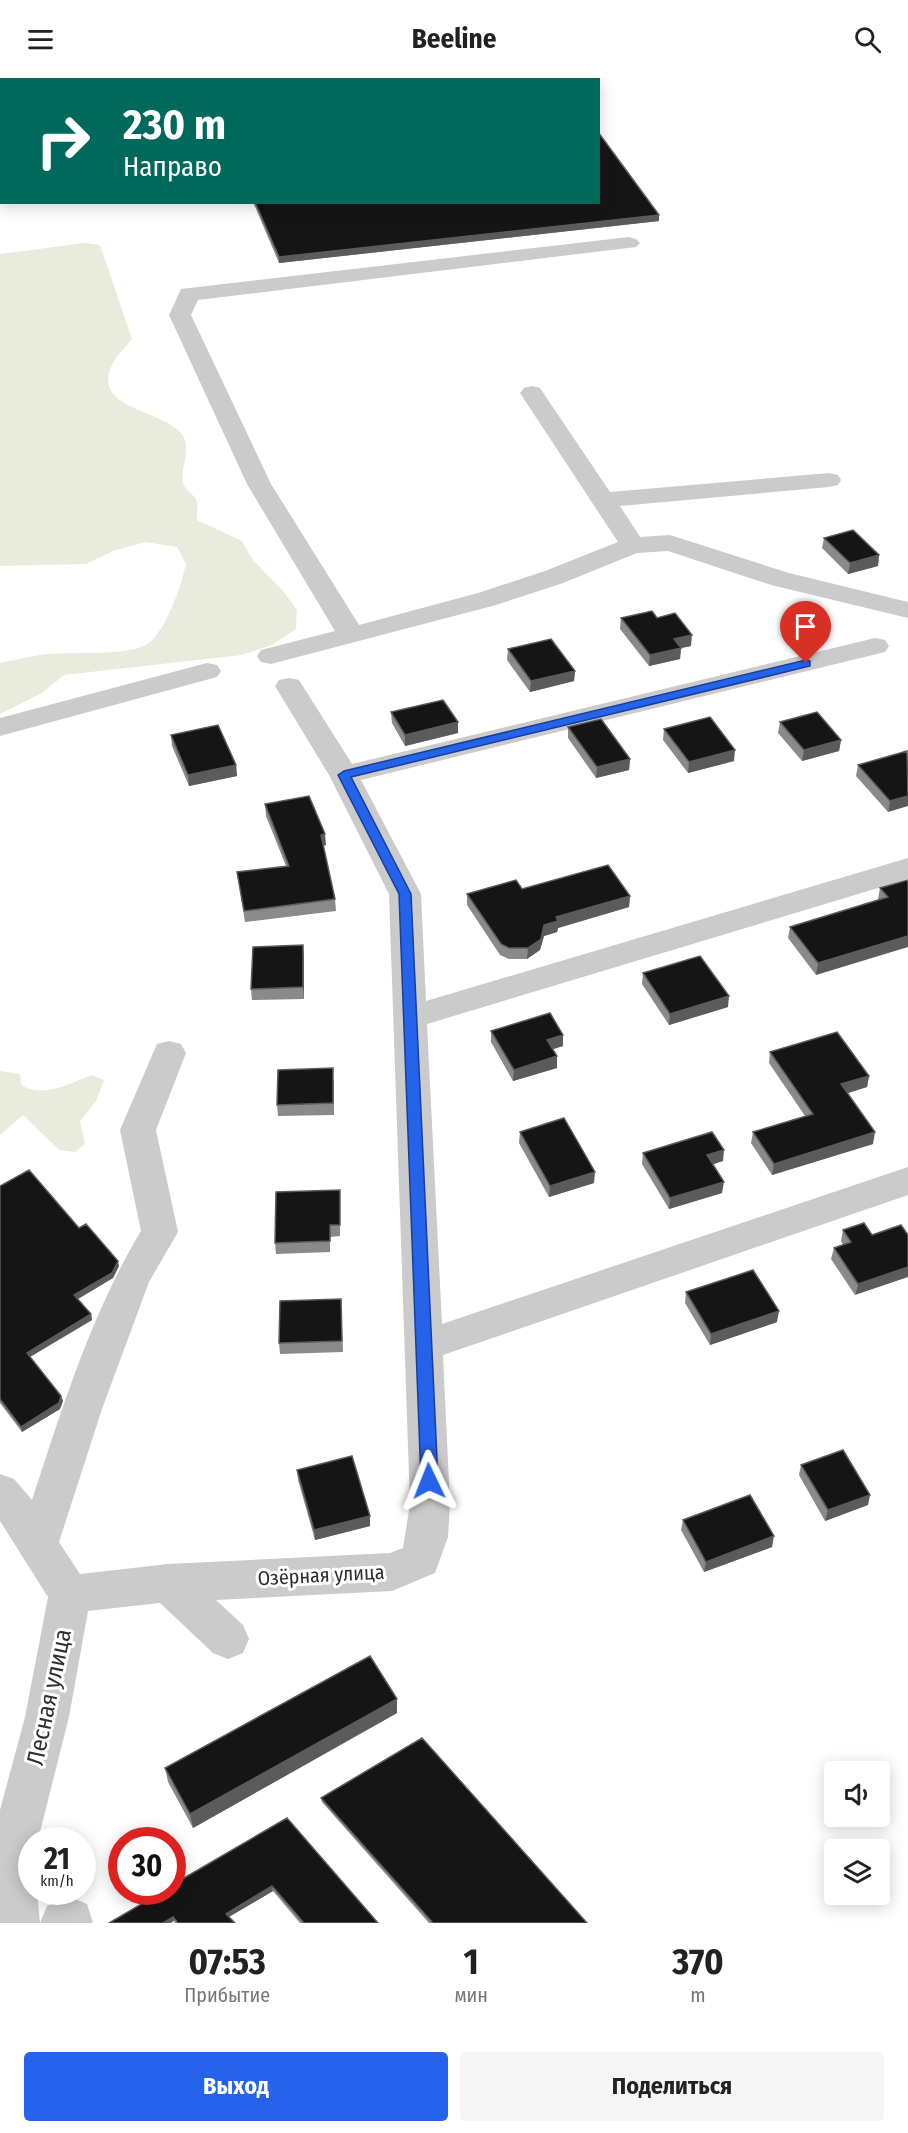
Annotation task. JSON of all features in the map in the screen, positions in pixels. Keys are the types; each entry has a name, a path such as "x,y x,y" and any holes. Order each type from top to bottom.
{"street":[{"path":"629,243 189,294 180,315 259,484 351,634 487,599 554,577 633,545 670,543 780,579 908,610"},
{"path":"532,393 633,545"},
{"path":"603,500 830,480"},
{"name":"Озёрная улица","path":"70,1594 168,1583 392,1572 420,1560 427,1537 430,1504 425,1345 405,894 344,775 280,671 351,634"},
{"path":"344,775 875,646"},
{"path":"0,727 207,671"},
{"path":"412,1017 908,868"},
{"path":"38,1543 82,1409 132,1279 160,1232 138,1130 169,1053"},
{"path":"425,1345 908,1181"},
{"path":"0,1492 9,1500 70,1594"},
{"path":"168,1583 228,1639"},
{"name":"Лесная улица","path":"16,1923 7,1844 47,1717 70,1594"}],"green space":[{"path":"85,243 100,245 132,339 112,365 108,380 111,391 119,400 158,418 181,433 186,444 183,483 197,501 197,520 242,541 252,559 284,592 297,610 296,629 272,645 242,655 64,675 42,693 0,714 0,663 31,656 60,653 116,652 149,643 167,617 177,595 186,564 177,547 145,542 113,551 86,564 0,566 0,254"},
{"path":"0,1071 20,1074 21,1085 38,1090 56,1088 92,1075 104,1080 96,1101 80,1121 85,1144 75,1152 59,1150 23,1115 0,1135"}],"building":[{"path":"600,135 659,215 279,257 256,204 600,204"},
{"path":"853,530 879,555 850,563 824,538"},
{"path":"652,611 657,618 675,613 692,635 674,639 681,648 650,655 621,618"},
{"path":"551,639 575,671 531,681 508,649"},
{"path":"443,700 458,722 405,735 391,712"},
{"path":"817,712 841,740 804,750 780,722"},
{"path":"710,717 735,750 689,762 664,729"},
{"path":"601,719 630,759 597,767 568,727"},
{"path":"218,725 236,765 188,775 171,735"},
{"path":"907,751 908,796 890,801 858,765"},
{"path":"309,796 325,834 321,835 335,899 244,911 237,872 289,866 265,804"},
{"path":"608,865 630,896 556,917 558,921 544,925 541,939 528,948 509,948 501,944 467,894 516,880 522,889"},
{"path":"908,880 908,936 818,963 790,927 888,897 880,888"},
{"path":"303,945 303,987 251,989 253,947"},
{"path":"700,956 729,996 670,1014 643,973"},
{"path":"550,1013 563,1035 547,1040 557,1056 514,1070 491,1031"},
{"path":"837,1032 869,1076 841,1084 875,1132 774,1164 753,1132 813,1114 770,1052"},
{"path":"333,1068 333,1103 277,1105 278,1070"},
{"path":"564,1118 595,1172 550,1186 520,1132"},
{"path":"712,1132 724,1150 707,1155 724,1182 670,1198 643,1153"},
{"path":"29,1170 79,1228 86,1224 118,1261 112,1273 74,1295 91,1314 27,1353 61,1396 59,1403 21,1427 0,1399 0,1186"},
{"path":"340,1190 340,1225 330,1225 330,1241 275,1243 276,1192"},
{"path":"864,1223 872,1235 901,1225 908,1235 908,1267 858,1284 834,1248 851,1242 843,1230"},
{"path":"753,1270 779,1311 711,1334 686,1292"},
{"path":"341,1299 342,1341 279,1343 280,1301"},
{"path":"843,1450 870,1495 828,1510 801,1465"},
{"path":"352,1456 370,1516 314,1530 297,1470"},
{"path":"750,1495 774,1536 706,1562 683,1520"},
{"path":"370,1656 397,1699 190,1814 165,1768"},
{"path":"422,1738 587,1923 433,1923 321,1798"},
{"path":"287,1818 378,1923 304,1923 272,1886 226,1914 235,1923 178,1923 173,1917 163,1923 109,1923 140,1905 186,1905 186,1877"}],"route":[{"path":"429,1481 413,1040 405,894 344,775 806,663"}]}
